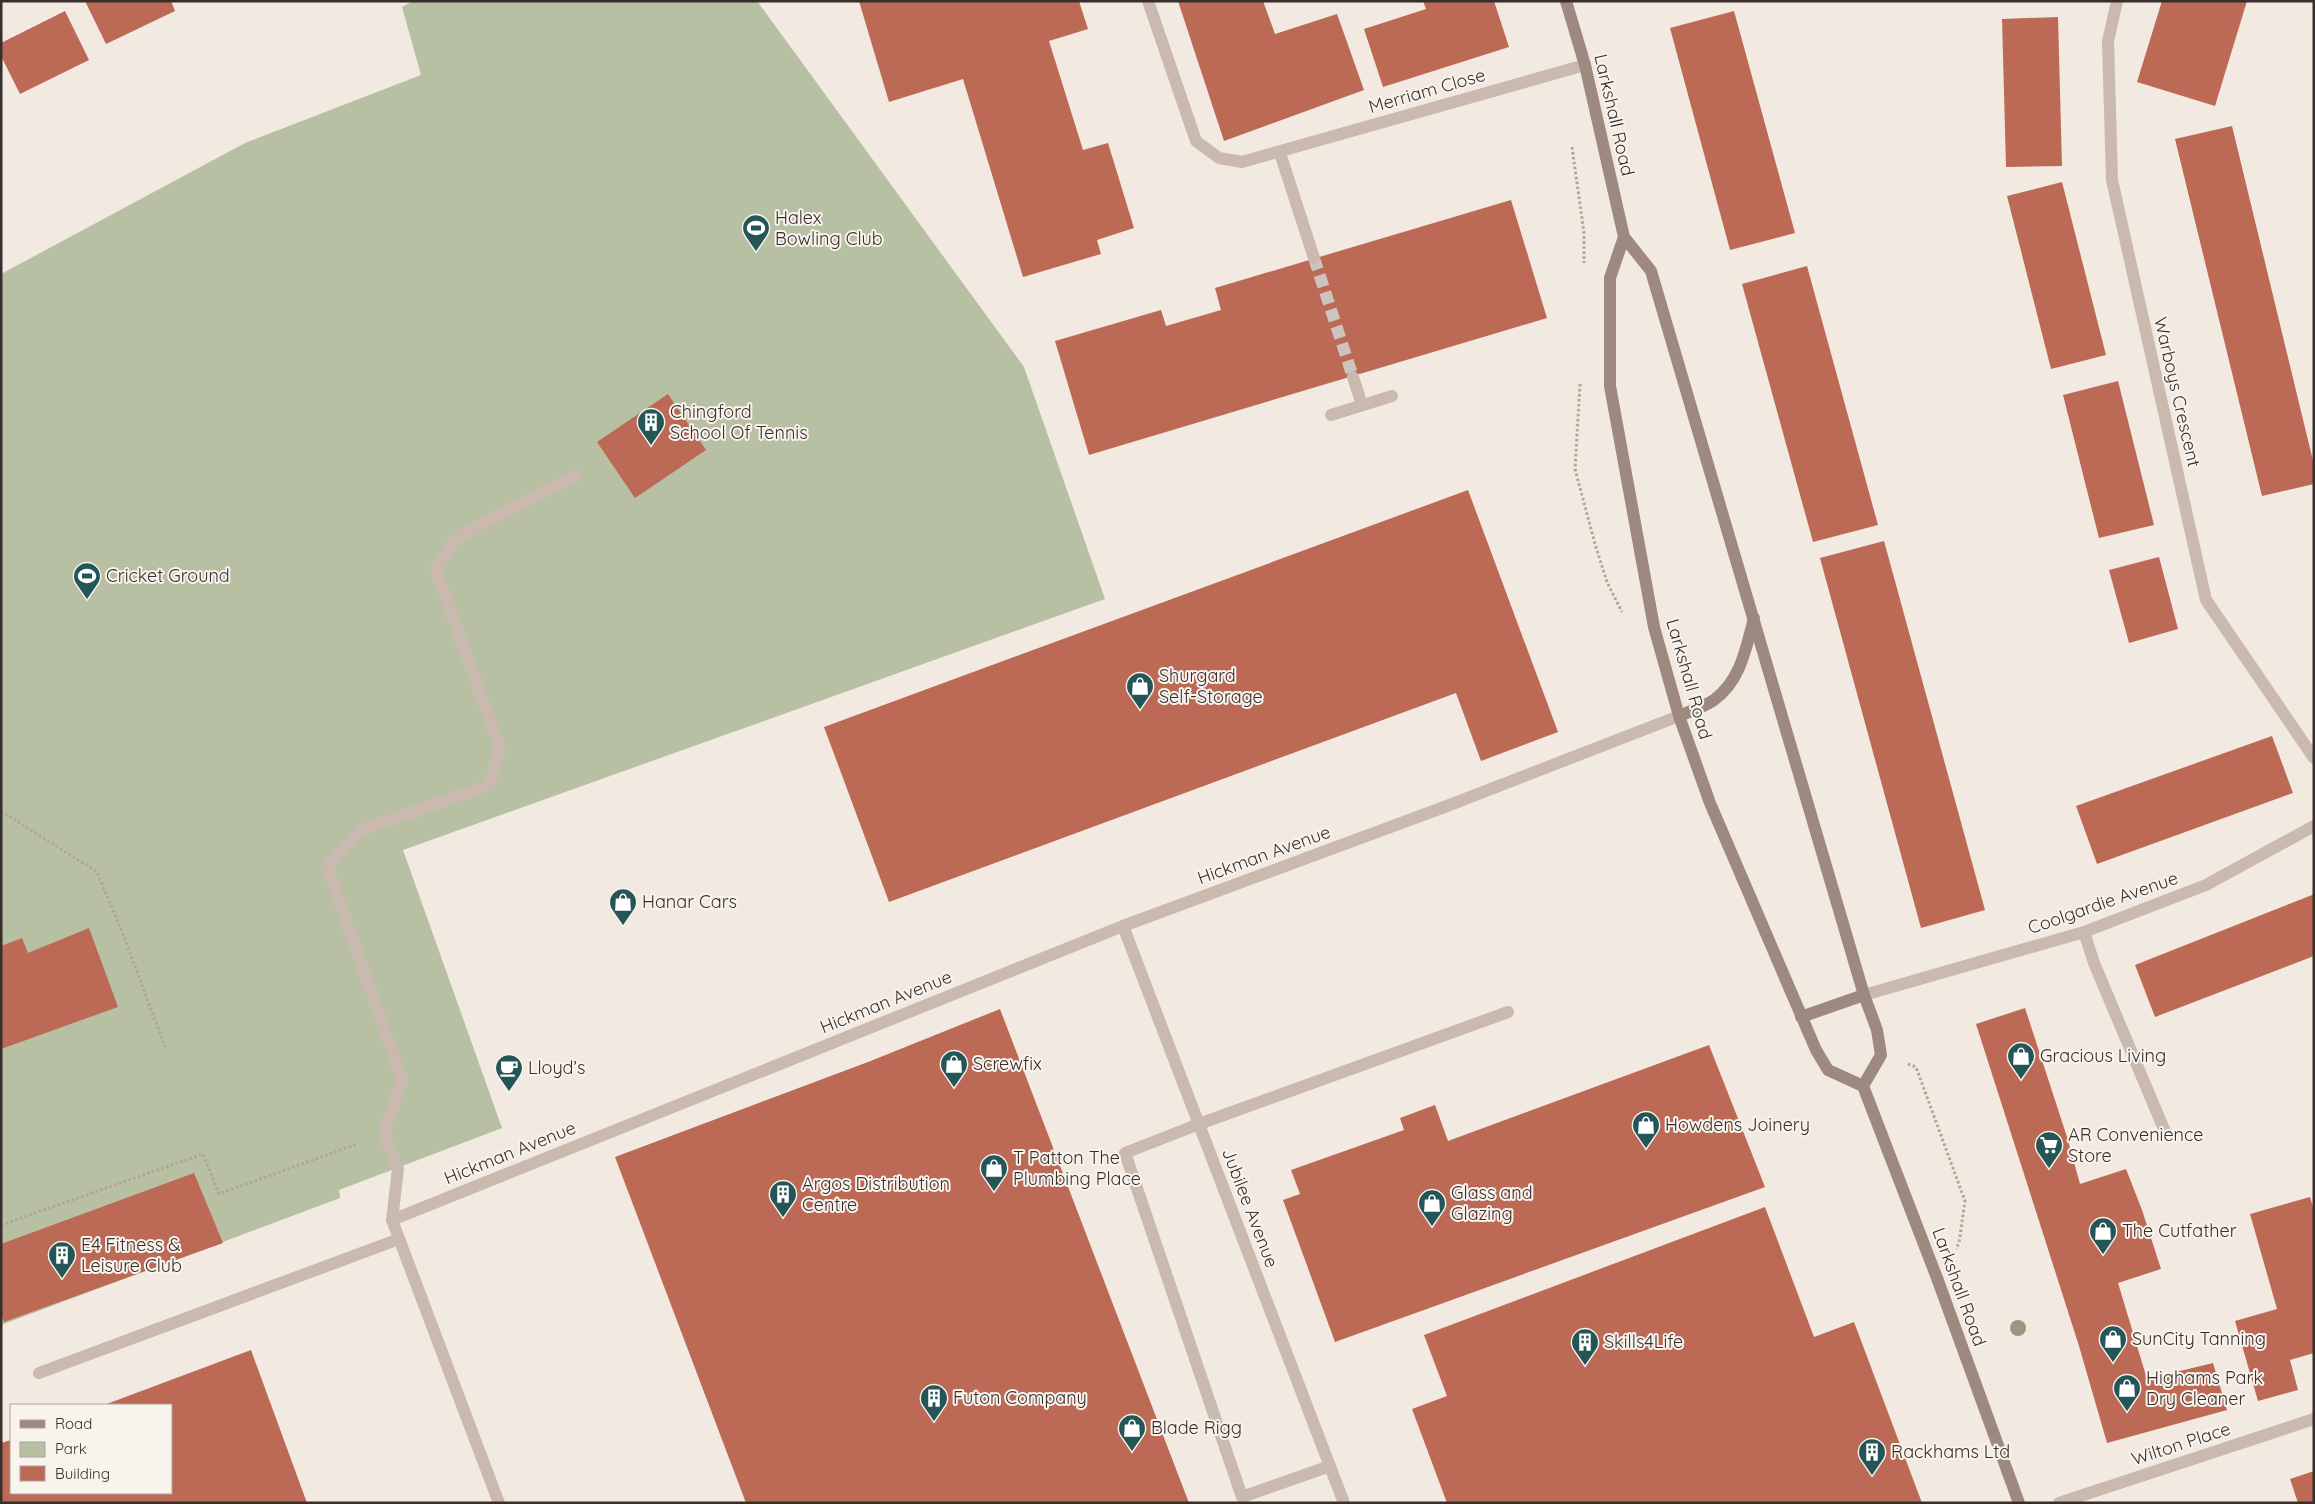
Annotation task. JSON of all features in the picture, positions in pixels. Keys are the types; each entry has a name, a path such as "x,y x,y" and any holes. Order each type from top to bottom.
{"main road":[{"name":"Larkshall Road","path":"1566,1 1585,65 1624,237 1651,271 1864,995 1877,1030 1881,1055"},
{"name":"Larkshall Road","path":"1624,237 1610,278 1610,386 1654,627 1679,716 1720,828 1801,1017 1828,1070 1863,1086 1938,1278 2019,1503"},
{"path":"1679,716 1713,701 1725,691 1741,666 1754,618"},
{"path":"1801,1017 1864,995"},
{"path":"1863,1086 1881,1055"}],"street":[{"name":"Merriam Close","path":"1148,1 1196,141 1219,158 1242,162 1280,153 1384,121 1585,65"},
{"name":"Warboys Crescent","path":"2117,1 2108,41 2112,180 2206,600 2314,758"},
{"path":"1280,153 1314,258"},
{"path":"1352,377 1362,406"},
{"path":"1331,415 1392,396"},
{"path":"499,1503 392,1220 398,1169 384,1134 402,1080 327,866 362,830 489,785 500,748 436,570 456,538 577,475"},
{"name":"Hickman Avenue","path":"392,1220 1123,926 1438,810 1679,716"},
{"name":"Coolgardie Avenue","path":"1864,995 2084,932 2206,885 2314,826"},
{"name":"Jubilee Avenue","path":"1123,926 1344,1503"},
{"path":"2084,932 2094,963 2166,1134"},
{"path":"1330,1466 1243,1500 1125,1153 1199,1124 1508,1012"},
{"path":"39,1374 399,1239"},
{"name":"Wilton Place","path":"2059,1503 2314,1419"}],"path":[{"path":"1,810 97,872 123,934 165,1047"},
{"path":"1881,1055 1916,1067 1965,1201 1959,1244 1938,1278"},
{"path":"1,1225 203,1154 219,1194 384,1134"}],"green space":[{"path":"413,1 757,1 1024,367 1105,599 403,850 502,1128 339,1190 340,1198 1,1325 1,274 245,143 421,75 402,7"}],"building":[{"path":"85,1 171,1 175,11 106,44"},
{"path":"859,1 1079,1 1088,29 1049,41 1083,150 1108,143 1134,228 1097,240 1101,254 1023,277 963,79 889,102"},
{"path":"1178,1 1263,1 1275,34 1337,14 1364,90 1224,141"},
{"path":"1423,1 1494,1 1509,47 1383,87 1364,29 1426,9"},
{"path":"2162,1 2247,1 2215,106 2137,82"},
{"path":"65,11 89,60 20,94 1,56 1,43"},
{"path":"1734,11 1795,233 1730,250 1670,28"},
{"path":"2058,17 2062,166 2006,167 2002,19"},
{"path":"2232,126 2314,465 2314,484 2262,496 2175,139"},
{"path":"2062,182 2106,355 2051,369 2007,196"},
{"path":"1511,200 1547,318 1089,455 1055,341 1161,310 1166,326 1221,310 1215,288"},
{"path":"1807,266 1878,525 1813,542 1742,284"},
{"path":"2118,381 2154,525 2099,538 2063,395"},
{"name":"Chingford School Of Tennis","path":"668,394 706,450 635,498 597,442"},
{"name":"Shurgard Self-Storage","path":"1468,490 1558,732 1481,761 1456,693 889,902 824,727"},
{"path":"1884,541 1985,910 1921,928 1820,558"},
{"path":"2159,557 2178,629 2129,643 2109,570"},
{"path":"2272,736 2293,793 2097,864 2076,806"},
{"path":"2314,895 2314,956 2155,1017 2135,965"},
{"path":"89,928 118,1007 1,1049 1,946 22,938 28,953"},
{"path":"2025,1008 2067,1137 2080,1184 2126,1169 2142,1210 2161,1269 2118,1283 2147,1379 2213,1363 2227,1410 2107,1443 2079,1346 1976,1024"},
{"path":"1000,1009 1189,1503 746,1503 615,1157 868,1062"},
{"path":"1709,1045 1765,1187 1335,1342 1283,1200 1300,1194 1291,1170 1404,1130 1400,1118 1435,1105 1448,1141"},
{"name":"E4 Fitness & Leisure Club","path":"194,1173 223,1243 4,1322 1,1314 1,1244"},
{"path":"2310,1197 2314,1210 2314,1353 2290,1360 2298,1390 2258,1401 2235,1321 2277,1309 2250,1214"},
{"path":"1765,1207 1814,1337 1854,1322 1922,1503 1447,1503 1412,1409 1447,1396 1424,1335"},
{"path":"251,1350 307,1503 1,1503 1,1443 10,1440 10,1494 172,1494 172,1404 107,1404"},
{"path":"2314,1471 2314,1503 2298,1503 2290,1479"}],"tunnel":[{"path":"1314,258 1353,377"}],"place":[{"name":"Halex Bowling Club","path":"756,252"},
{"name":"Chingford School Of Tennis","path":"651,446"},
{"name":"Cricket Ground","path":"87,600"},
{"name":"Shurgard Self-Storage","path":"1140,710"},
{"name":"Hanar Cars","path":"623,926"},
{"name":"Gracious Living","path":"2021,1080"},
{"name":"Screwfix","path":"954,1088"},
{"name":"Lloyd’s","path":"509,1092"},
{"name":"Howdens Joinery","path":"1646,1149"},
{"name":"AR Convenience Store","path":"2049,1169"},
{"name":"T Patton The Plumbing Place","path":"994,1192"},
{"name":"Argos Distribution Centre","path":"783,1218"},
{"name":"Glass and Glazing","path":"1432,1227"},
{"name":"The Cutfather","path":"2103,1255"},
{"name":"E4 Fitness & Leisure Club","path":"62,1279"},
{"name":"SunCity Tanning","path":"2113,1363"},
{"name":"Skills4Life","path":"1585,1366"},
{"name":"Highams Park Dry Cleaner","path":"2127,1412"},
{"name":"Futon Company","path":"934,1422"},
{"name":"Blade Rigg","path":"1132,1452"},
{"name":"Rackhams Ltd","path":"1872,1476"}]}
